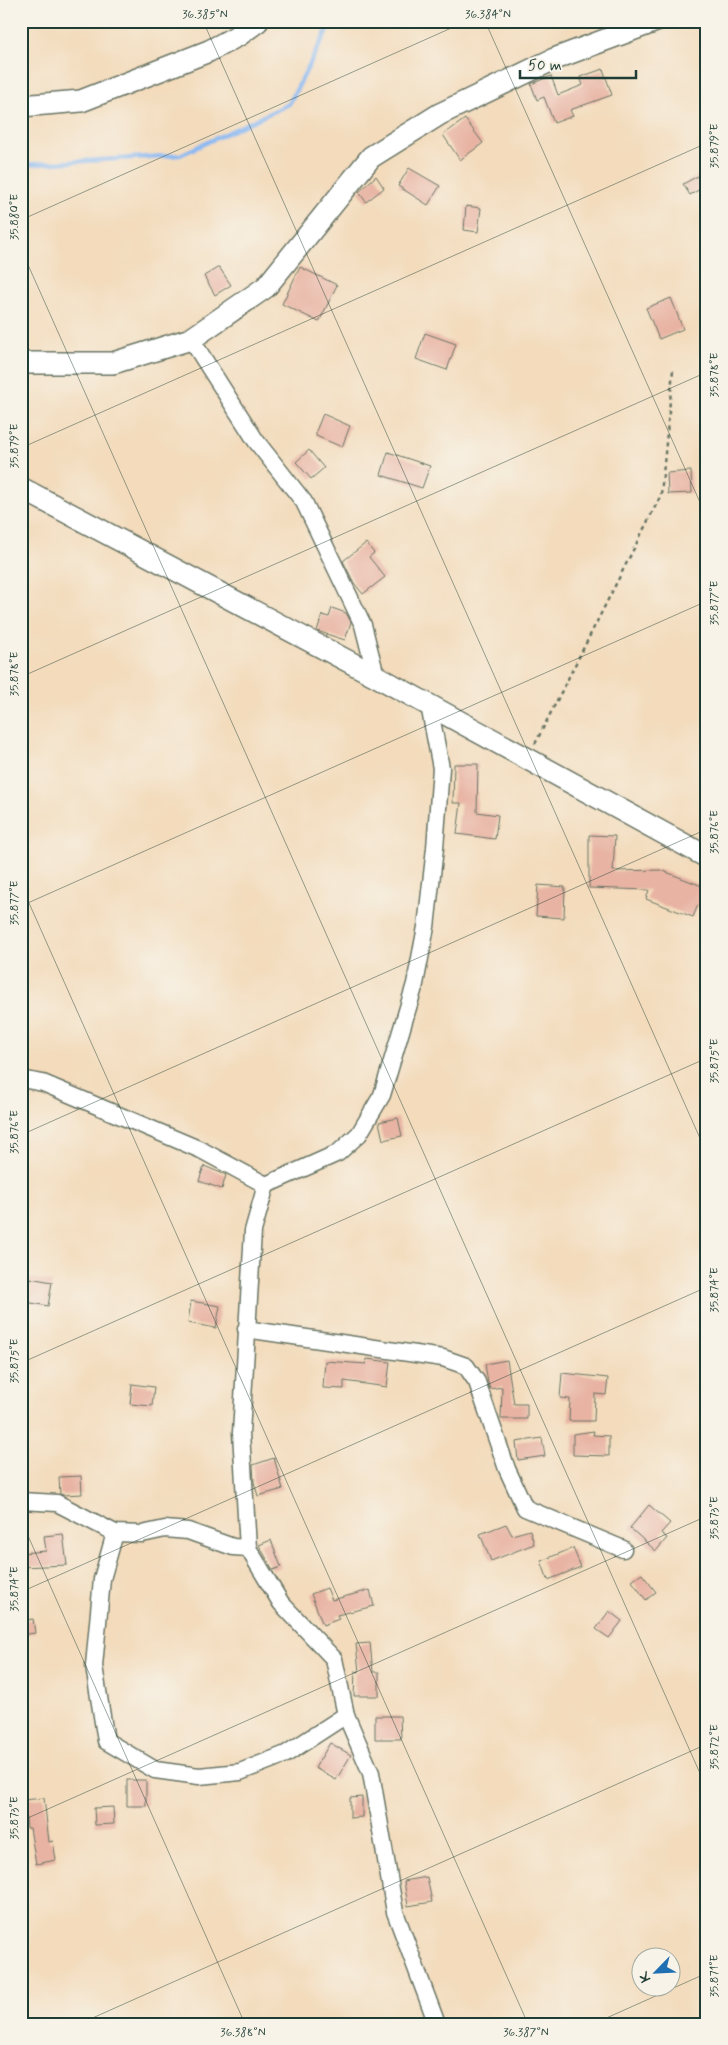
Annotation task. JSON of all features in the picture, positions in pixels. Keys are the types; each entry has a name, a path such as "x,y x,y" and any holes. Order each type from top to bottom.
{"street":[{"path":"21,106 81,101 209,51 239,35 258,21"},
{"path":"21,363 112,363 191,339 266,287 371,157 440,114 554,58 656,21"},
{"path":"191,339 256,441 304,502 364,625 376,676"},
{"path":"21,488 376,676 707,857"},
{"path":"266,1185 338,1153 359,1134 382,1096 415,984 426,927 435,848 441,768 429,705"},
{"path":"21,1079 43,1083 201,1150 266,1185"},
{"path":"266,1185 253,1231 246,1329 241,1433 248,1548 280,1603 334,1659 346,1715 371,1773 395,1912 438,2024"},
{"path":"246,1329 443,1358 466,1366 477,1382 507,1469 524,1508 623,1549"},
{"path":"21,1501 57,1503 115,1533 142,1534 165,1529 188,1530 233,1547 248,1548"},
{"path":"115,1533 102,1579 94,1666 106,1741 155,1770 199,1776 240,1772 286,1754 346,1715"}],"path":[{"path":"527,758 661,494 674,370"}],"building":[{"path":"603,69 612,95 570,110 573,116 554,123 544,97 537,100 531,84 551,76 558,95 583,85 580,77"},
{"path":"465,119 483,143 460,160 443,135"},
{"path":"409,168 440,186 428,205 398,186"},
{"path":"707,171 707,185 690,195 683,184"},
{"path":"376,176 384,188 366,202 359,192"},
{"path":"466,206 481,208 478,232 464,230"},
{"path":"219,267 231,285 215,295 204,276"},
{"path":"300,267 337,285 319,322 282,304"},
{"path":"671,298 683,329 659,339 646,308"},
{"path":"425,333 456,344 447,370 416,359"},
{"path":"323,414 350,426 342,447 316,436 316,431"},
{"path":"309,450 324,468 311,479 296,462"},
{"path":"388,452 430,466 422,488 381,475"},
{"path":"691,471 692,493 668,494 667,473"},
{"path":"366,543 374,553 369,557 385,577 363,594 354,583 343,561"},
{"path":"332,608 346,613 351,622 345,640 317,631 322,615 329,617"},
{"path":"454,764 478,764 477,812 498,815 495,839 457,834 461,803 453,803"},
{"path":"589,835 615,836 613,871 661,870 707,888 707,908 698,905 693,917 646,899 649,890 589,888"},
{"path":"538,885 565,887 564,918 536,916"},
{"path":"398,1118 402,1136 383,1140 379,1122"},
{"path":"204,1166 226,1175 222,1189 199,1181"},
{"path":"30,1278 52,1282 48,1306 26,1302"},
{"path":"191,1301 220,1306 216,1328 188,1323"},
{"path":"367,1359 390,1362 387,1387 344,1381 344,1389 323,1388 325,1361 366,1364"},
{"path":"507,1360 514,1404 527,1404 527,1419 501,1419 502,1387 490,1389 485,1364"},
{"path":"562,1373 608,1378 606,1395 595,1394 594,1421 569,1421 570,1399 560,1398"},
{"path":"132,1384 154,1387 152,1406 130,1404"},
{"path":"594,1431 593,1435 609,1436 609,1456 573,1455 573,1434"},
{"path":"542,1438 545,1456 518,1460 516,1442"},
{"path":"274,1458 283,1489 258,1496 254,1482 253,1465"},
{"path":"81,1476 82,1494 60,1494 59,1477"},
{"path":"649,1505 670,1523 661,1533 667,1538 656,1551 630,1528"},
{"path":"506,1524 512,1535 530,1530 534,1544 491,1561 480,1534"},
{"path":"63,1534 67,1565 21,1567 21,1553 46,1551 44,1536"},
{"path":"271,1540 281,1567 273,1570 259,1545"},
{"path":"573,1548 581,1567 548,1580 541,1561"},
{"path":"642,1574 656,1592 646,1600 632,1581"},
{"path":"327,1588 332,1600 370,1590 374,1606 337,1615 339,1619 323,1625 311,1594"},
{"path":"609,1611 622,1621 609,1638 596,1629"},
{"path":"33,1619 35,1633 21,1635 21,1621"},
{"path":"370,1643 373,1672 379,1672 379,1696 354,1696 355,1671 359,1672 356,1644"},
{"path":"375,1716 400,1716 401,1739 375,1739"},
{"path":"330,1743 351,1755 336,1780 315,1768"},
{"path":"127,1780 146,1780 146,1806 127,1806"},
{"path":"362,1797 362,1817 350,1818 350,1798"},
{"path":"44,1798 49,1842 53,1841 56,1860 36,1864 30,1828 27,1828 24,1800"},
{"path":"113,1807 114,1824 95,1825 94,1808"},
{"path":"427,1877 432,1902 408,1906 404,1881"}],"waterway":[{"path":"21,165 180,155 289,104 332,21"}]}
